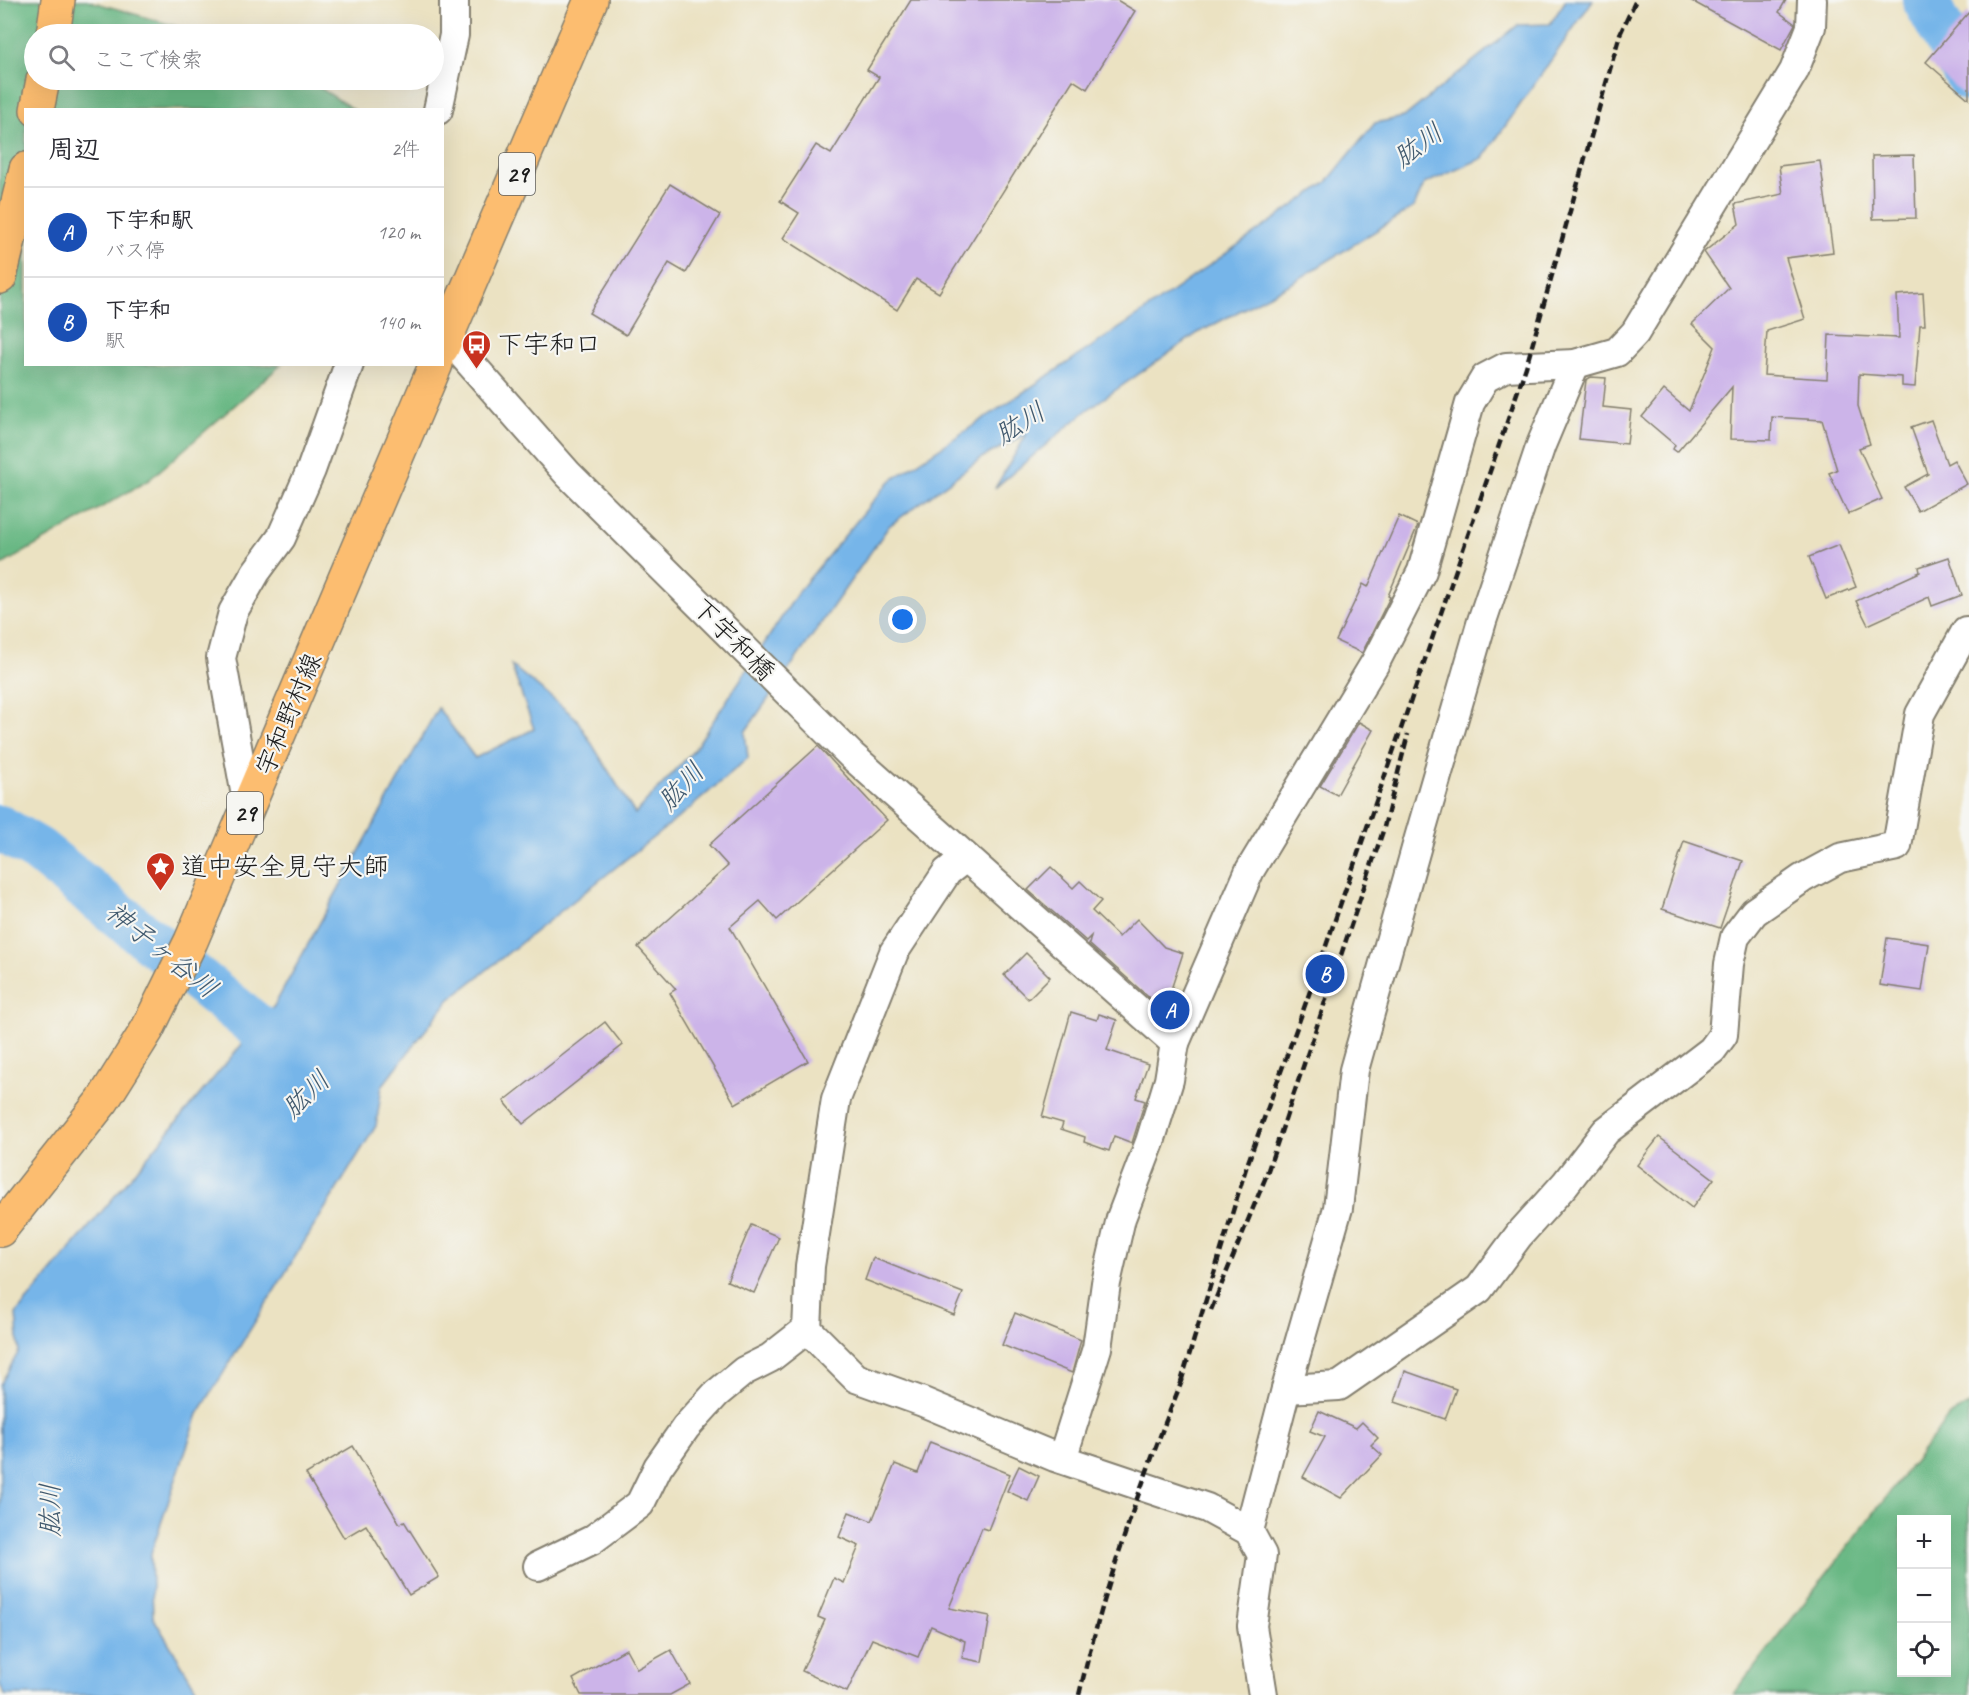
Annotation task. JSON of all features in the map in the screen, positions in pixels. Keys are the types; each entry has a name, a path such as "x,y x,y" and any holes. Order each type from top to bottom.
{"main road":[{"path":"54,24 58,0"},
{"name":"宇和野村線","path":"444,341 591,0"},
{"path":"37,108 42,90"},
{"path":"0,277 24,177"},
{"name":"宇和野村線","path":"0,1230 103,1100 147,1030 191,941 433,366"}],"street":[{"path":"444,82 454,35 454,0"},
{"path":"1062,1459 1097,1348 1106,1283 1121,1218 1150,1142 1169,1080 1175,1043 1250,870 1375,663 1422,571 1470,403 1485,378 1506,367 1575,364 1617,352 1635,333 1794,71 1811,27 1812,0"},
{"path":"438,108 442,90"},
{"name":"下宇和橋","path":"444,341 615,522 852,756 1175,1043"},
{"path":"1249,1531 1286,1389 1338,1208 1354,1070 1482,621 1541,445 1575,364"},
{"path":"248,807 221,658 233,612 256,572 281,538 311,470 348,366"},
{"path":"1286,1389 1338,1386 1479,1289 1519,1235 1606,1131 1712,1050 1723,1035 1729,964 1735,936 1754,912 1803,878 1840,858 1897,846 1920,714 1966,631"},
{"path":"965,858 947,872 894,952 836,1099 810,1266 807,1329 856,1378 923,1402 1062,1459 1207,1508 1249,1531 1262,1555 1252,1626 1263,1695"},
{"path":"538,1566 592,1540 640,1504 658,1467 686,1427 716,1394 744,1371 770,1358 807,1329"}],"green space":[{"path":"0,0 87,0 168,24 24,24 24,90 324,90 351,108 24,108 24,366 280,366 149,480 0,566"},
{"path":"1969,1405 1969,1695 1733,1695 1949,1416"}],"water":[{"name":"肱川","path":"1566,0 1593,0 1483,158 1424,184 1414,207 1294,282 1198,333 1087,410 995,488 1027,434 983,457 889,526 745,732 748,758 688,810 449,1000 382,1086 376,1126 198,1414 151,1553 153,1617 200,1695 5,1695 0,1685 0,1385 19,1351 16,1314 274,1006 438,708 475,758 534,729 511,665 576,718 635,814 694,750 799,591 889,482 1139,315 1327,182 1375,123 1404,117 1518,25 1550,24"}],"building":[{"path":"911,0 1117,0 1135,11 1087,89 1073,80 939,293 916,279 897,310 783,238 799,213 780,201 816,145 831,154 879,77 867,70"},
{"path":"1690,0 1786,0 1779,12 1795,24 1781,50"},
{"path":"1969,12 1969,99 1926,62"},
{"path":"1914,155 1916,218 1873,219 1872,156"},
{"path":"1820,161 1833,252 1786,258 1805,319 1767,331 1764,375 1827,379 1829,335 1899,338 1897,295 1923,293 1925,325 1920,325 1915,387 1902,386 1902,377 1859,374 1858,406 1870,444 1859,448 1882,499 1848,514 1829,473 1837,470 1822,420 1772,417 1771,440 1730,439 1732,387 1677,452 1673,449 1675,445 1642,417 1664,390 1689,411 1715,347 1692,324 1729,288 1704,252 1739,224 1735,204 1783,194 1779,166"},
{"path":"670,184 720,215 686,273 669,263 626,335 589,313"},
{"path":"1591,377 1606,378 1603,407 1631,410 1627,444 1579,439 1586,380"},
{"path":"1931,420 1947,464 1954,460 1967,484 1918,511 1904,487 1928,474 1911,427"},
{"path":"1399,516 1418,525 1388,596 1390,597 1362,653 1336,641 1363,584 1368,587"},
{"path":"1839,545 1856,587 1826,599 1809,557"},
{"path":"1949,557 1962,595 1932,606 1929,597 1868,625 1856,601 1920,572 1919,567"},
{"path":"1359,722 1373,730 1337,795 1320,786"},
{"path":"818,746 887,820 777,920 760,901 730,927 808,1061 735,1104 670,993 676,989 638,947 728,866 709,845"},
{"path":"1684,841 1743,861 1720,928 1662,909"},
{"path":"1051,867 1073,888 1080,881 1101,901 1092,911 1119,937 1137,919 1164,947 1183,953 1164,1011 1089,944 1091,936 1086,941 1028,890"},
{"path":"1887,938 1929,944 1922,991 1880,985"},
{"path":"1026,953 1050,977 1028,999 1004,975"},
{"path":"1071,1012 1097,1020 1099,1014 1117,1020 1107,1050 1148,1064 1136,1098 1145,1101 1132,1143 1114,1136 1109,1151 1084,1142 1085,1137 1061,1129 1063,1123 1042,1117"},
{"path":"605,1022 623,1045 523,1124 504,1101"},
{"path":"1659,1137 1714,1179 1692,1208 1637,1165"},
{"path":"751,1225 779,1237 754,1293 727,1281"},
{"path":"873,1258 963,1293 954,1315 865,1280"},
{"path":"1015,1313 1081,1340 1072,1373 1002,1345"},
{"path":"1405,1371 1456,1389 1445,1419 1395,1402"},
{"path":"1319,1411 1356,1428 1362,1422 1378,1438 1371,1445 1382,1455 1341,1498 1303,1477 1325,1437 1310,1431"},
{"path":"930,1442 1010,1474 988,1530 982,1528 949,1608 990,1616 982,1662 962,1658 965,1641 931,1626 918,1657 872,1639 847,1692 802,1671 825,1620 818,1617 834,1578 844,1583 859,1546 839,1537 849,1512 872,1521 895,1464 918,1473"},
{"path":"353,1446 400,1524 404,1521 439,1577 409,1595 366,1525 344,1538 306,1474"},
{"path":"1019,1466 1039,1476 1028,1501 1007,1491"},
{"path":"626,1649 637,1669 671,1650 690,1684 670,1695 581,1695 573,1679"}],"waterway":[{"path":"1925,0 1969,79"},
{"name":"神子ヶ谷川","path":"0,828 38,850 307,1067"}],"railway":[{"path":"1181,1382 1246,1168 1317,972 1526,367 1620,34 1636,0"},
{"path":"1211,1310 1265,1179 1383,831 1408,734"},
{"path":"1079,1695 1100,1614 1125,1534 1184,1376"}],"place":[{"name":"下宇和口","path":"476,370"},
{"name":"道中安全見守大師","path":"160,892"},
{"name":"下宇和","path":"1325,974"},
{"name":"下宇和駅","path":"1170,1010"}]}
